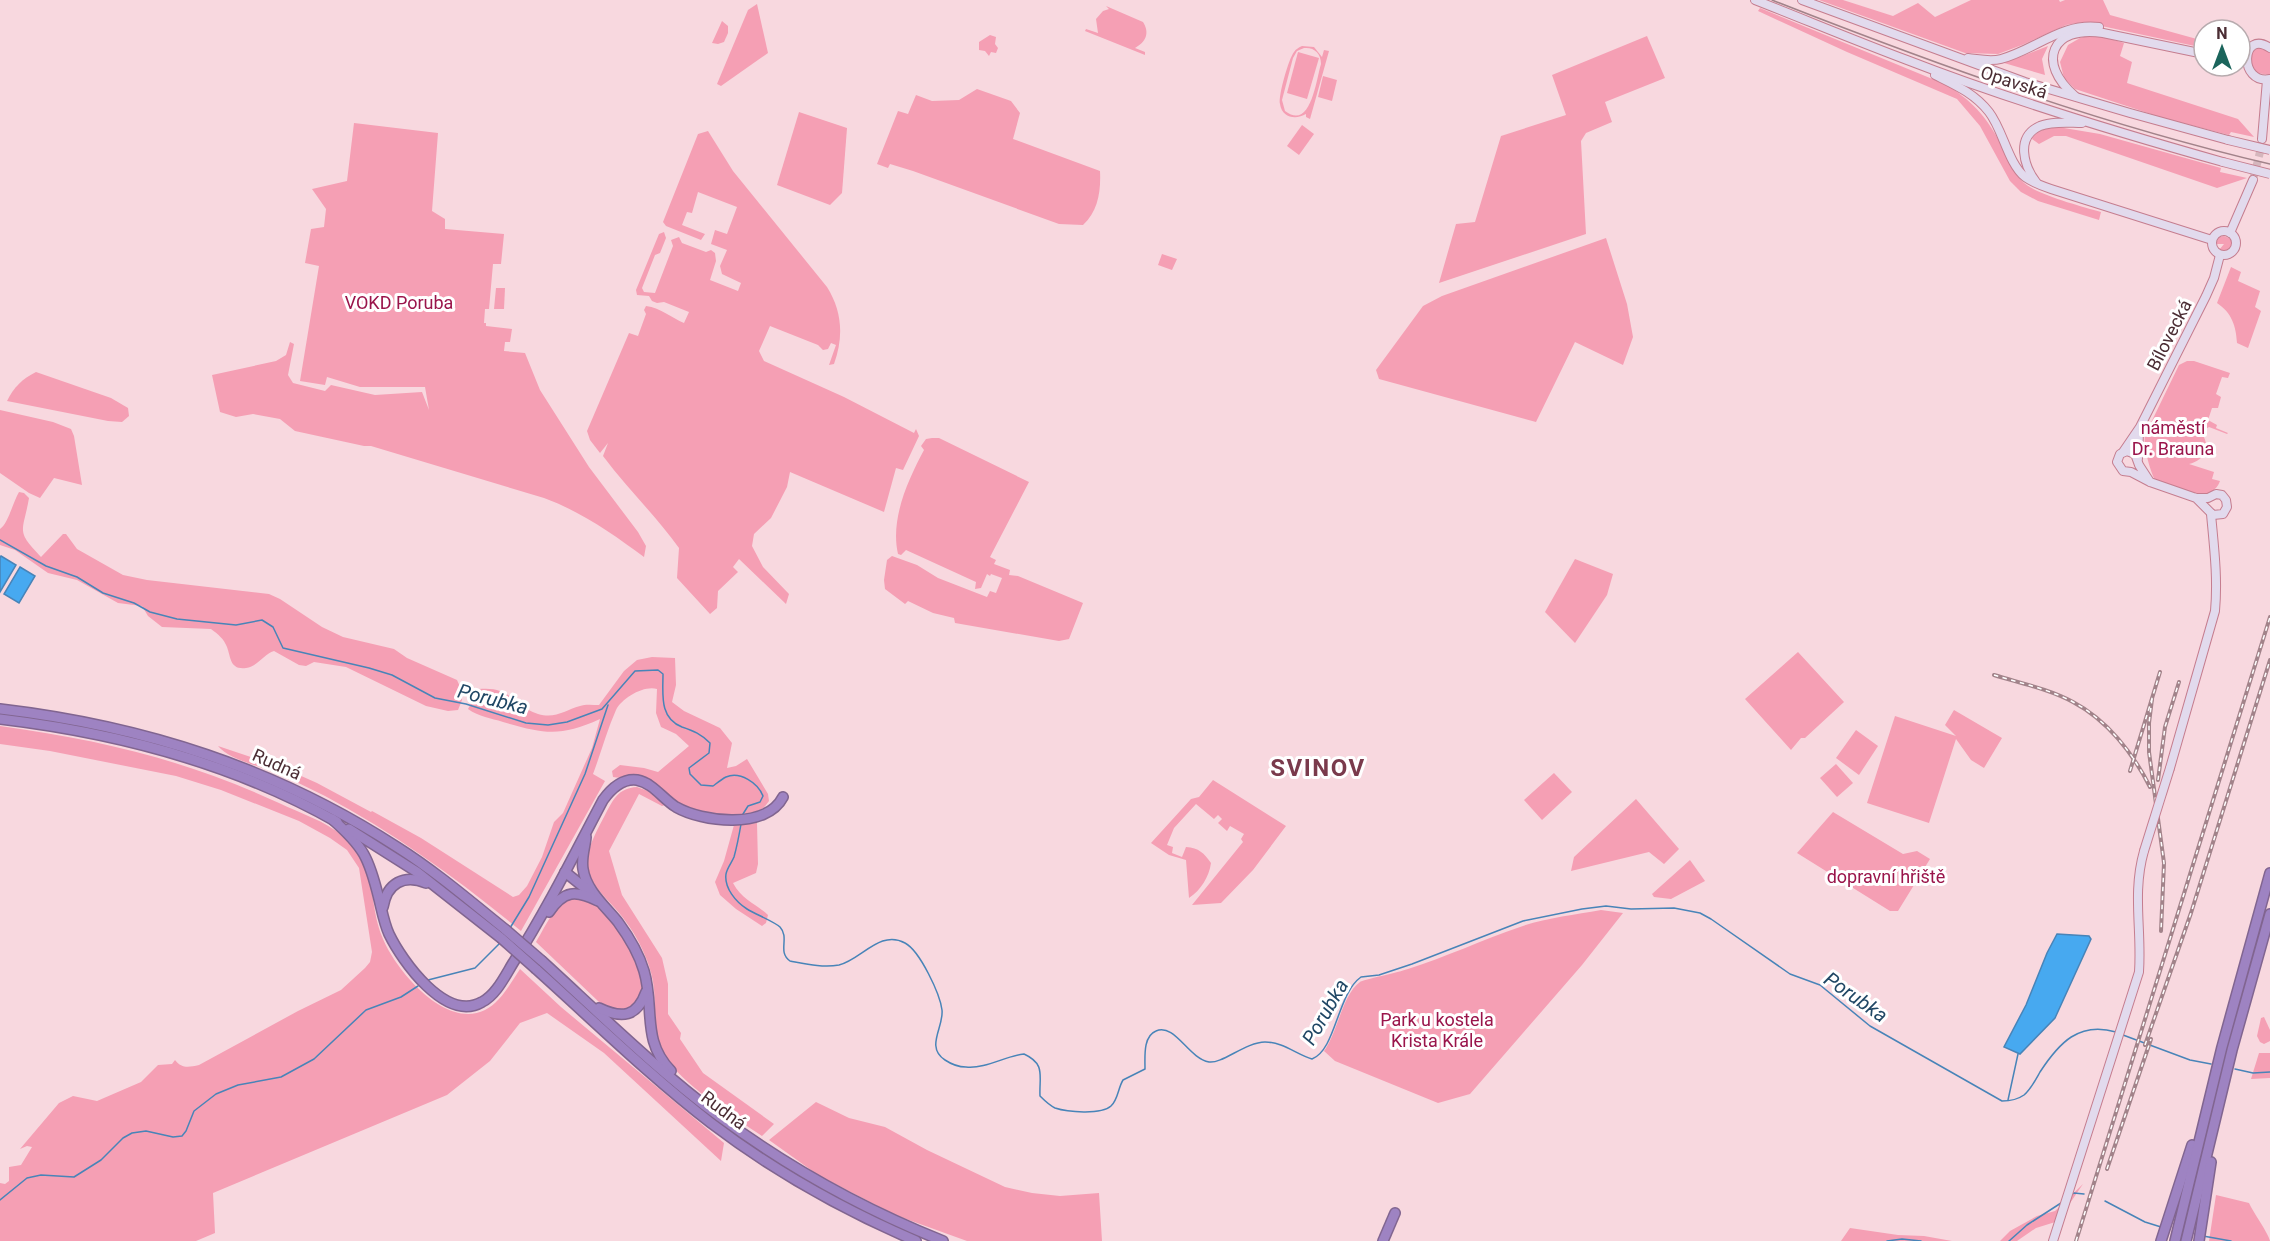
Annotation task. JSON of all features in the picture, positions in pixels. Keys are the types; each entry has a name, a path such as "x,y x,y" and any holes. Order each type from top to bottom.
{"highway":[{"name":"Rudná","path":"0,709 65,718 160,738 211,755 286,786 338,811 398,847 445,881 503,934"},
{"name":"Rudná","path":"0,719 103,734 157,748 242,777 332,819 393,856 503,934"},
{"path":"530,936 607,795 616,786 629,780 646,783 672,804 686,811 706,817 733,819 755,818 770,812 783,797"},
{"path":"332,819 365,853 388,933 411,970 439,996 459,1006 473,1006 488,999 555,903 565,896 579,894 601,902"},
{"path":"587,831 583,870 587,881 635,949 643,969 650,1029 655,1049 667,1067 701,1102"},
{"path":"565,872 601,902"},
{"path":"2175,1241 2222,1047 2270,873"},
{"path":"382,911 386,894 398,881 417,880 439,889"},
{"path":"2186,1241 2232,1050 2270,914"},
{"path":"503,934 539,965"},
{"name":"Rudná","path":"539,965 586,1001 701,1102 742,1132 766,1155 842,1206 916,1241"},
{"name":"Rudná","path":"539,965 672,1090 730,1137 867,1208 943,1241"},
{"path":"586,1001 612,1014 623,1015 638,1007 647,989"},
{"path":"2161,1241 2198,1125 2214,1083"},
{"path":"2199,1241 2210,1168 2223,1109 2224,1086"},
{"path":"1383,1241 1395,1212"}],"main road":[{"name":"Opavská","path":"1755,0 1907,60 2089,123 2270,174"},
{"name":"Opavská","path":"1802,0 1952,56 2079,99 2270,150"},
{"path":"1952,56 1982,60 2000,59 2065,30 2081,27 2104,28 2138,39"},
{"path":"2079,99 2062,84 2056,73 2054,57 2059,43 2074,33 2089,31 2192,51"},
{"path":"2252,47 2260,44 2270,48"},
{"path":"1907,60 1956,86 1980,102 1994,119 2020,170 2026,177 2060,192 2212,240"},
{"path":"2252,72 2268,80 2262,139"},
{"path":"2037,183 2027,169 2024,155 2024,146 2030,133 2048,124 2089,123"},
{"path":"2230,233 2253,180"},
{"path":"2219,232 2230,233 2236,239 2235,248 2230,254 2220,255 2212,248 2212,240 2219,232"},
{"name":"Bílovecká","path":"2123,452 2140,427 2211,286 2220,255"},
{"path":"2132,472 2139,461 2137,446 2140,427"},
{"path":"2150,482 2131,451 2123,452 2117,459 2118,466 2123,471 2132,472 2150,482 2196,498 2208,498 2216,494 2225,498 2227,507 2221,514 2215,538"},
{"path":"2196,498 2209,511 2221,514"},
{"path":"2053,1241 2139,972 2138,872 2215,611 2217,590 2215,538 2208,498"}],"green space":[{"path":"1819,0 1843,0 1893,16 1918,3 1935,17 1971,0 2059,0 2060,2 2103,0 2110,15 2192,38 2192,45 2083,22 2066,25 1998,54 1965,53"},
{"path":"757,4 768,53 721,86 717,84 748,10"},
{"path":"1106,6 1143,22 1146,37 1135,48 1145,52 1145,55 1085,31 1086,29 1098,33 1096,19 1103,11 1109,9"},
{"path":"1760,8 1947,85 1974,106 1987,121 2023,182 2049,196 2101,212 2099,220 2038,201 2021,192 2010,181 1980,126 1957,99 1758,11"},
{"path":"722,21 728,26 724,42 712,43"},
{"path":"2094,34 2124,43 2120,56 2132,62 2127,83 2238,119 2254,137 2231,132 2229,135 2160,117 2075,89 2064,78 2060,62 2068,45"},
{"path":"990,35 996,37 995,44 998,48 996,53 991,52 989,56 985,51 979,50 979,42"},
{"path":"1647,36 1665,78 1605,102 1612,122 1586,133 1581,141 1586,234 1439,283 1456,224 1475,222 1501,136 1566,115 1552,75"},
{"path":"1302,46 1314,47 1322,57 1324,50 1329,51 1310,119 1306,117 1306,114 1294,117 1286,115 1280,104 1282,86 1289,62 1295,51","holes":["1308,48 1318,54 1321,64 1311,101 1301,114 1294,115 1285,111 1282,100 1293,58 1297,51"]},
{"path":"2048,46 2042,59 2045,75 2004,63"},
{"path":"2262,48 2270,53 2270,75 2257,73 2252,64 2252,52"},
{"path":"1298,52 1319,58 1307,99 1287,93"},
{"path":"1323,76 1337,80 1332,101 1318,97"},
{"path":"977,89 1011,101 1020,113 1013,139 1100,171 1098,201 1092,214 1083,225 1059,224 913,171 890,164 888,168 877,164 898,111 908,114 916,95 932,101 959,100"},
{"path":"799,112 847,128 842,193 830,205 777,185"},
{"name":"VOKD Poruba","path":"354,123 438,133 432,211 445,219 445,229 504,234 501,264 493,264 489,309 485,309 484,323 486,326 512,329 510,342 505,342 504,351 525,353 540,390 589,467 638,532 646,546 644,557 583,516 544,498 371,446 295,431 280,419 253,414 236,417 220,412 212,375 276,361 286,355 290,342 294,344 288,375 293,383 325,391 331,385 375,395 422,392 429,410 425,387 360,387 327,377 325,385 300,381 319,266 305,263 311,229 324,227 326,209 312,189 347,181"},
{"path":"1302,125 1314,134 1299,155 1287,146"},
{"path":"2058,127 2100,134 2221,168 2220,172 2247,178 2217,188 2066,136 2054,136 2039,144 2032,139 2040,131"},
{"path":"708,131 733,171 827,287 836,305 840,334 834,364 829,365 836,345 831,343 828,349 823,350 818,345 770,326 759,351 764,361 844,397 914,433 916,429 919,436 903,470 896,468 884,512 790,472 787,487 771,518 754,534 752,546 763,567 789,594 786,604 739,559 733,567 738,572 718,591 717,608 710,614 677,578 679,548 603,456 608,443 600,453 590,440 587,431 629,333 638,336 646,314 644,310 646,306 684,323 689,312 664,302 652,301 649,296 637,295 636,290 659,234 664,232 666,238 660,253 655,255 642,288 644,292 655,293 673,246 671,240 679,237 682,243 715,253 716,261 710,280 738,291 741,283 722,274 720,266 727,250 711,244 715,230 727,234 737,207 698,192 692,213 687,212 682,225 705,234 701,240 666,226 663,222 698,134"},
{"path":"2224,236 2231,239 2232,244 2229,250 2219,250 2224,244 2216,244 2219,237"},
{"path":"1606,238 1627,304 1633,337 1623,365 1575,342 1536,422 1379,379 1376,370 1423,306 1442,296"},
{"path":"1162,254 1177,259 1172,270 1158,265"},
{"path":"2231,267 2241,272 2238,281 2260,291 2255,307 2261,311 2248,348 2237,343 2232,320 2217,303"},
{"path":"496,288 505,288 504,309 494,309"},
{"name":"náměstí Dr. Brauna","path":"2187,361 2194,361 2230,373 2228,378 2222,377 2216,394 2221,397 2218,408 2212,408 2208,420 2217,425 2216,428 2228,433 2209,427 2201,432 2206,442 2205,452 2195,462 2189,464 2214,472 2212,479 2220,481 2215,489 2208,493 2181,491 2155,480 2145,445 2145,435 2179,365"},
{"path":"36,372 111,398 128,408 129,416 122,422 108,421 7,401 19,384"},
{"path":"0,410 53,422 71,429 82,485 54,478 40,498 0,473"},
{"path":"939,438 1029,482 990,557 996,560 994,564 1010,570 1009,575 1018,576 1083,603 1069,639 1059,641 955,623 954,618 933,613 908,601 905,604 885,589 887,560 892,556 917,565 938,578 987,597 990,591 996,593 1002,578 987,574 981,588 975,589 976,582 906,550 901,555 898,554 896,527 902,500 924,450 921,446 926,439"},
{"path":"19,492 29,498 23,525 24,536 41,557 63,534 66,534 77,549 123,575 147,580 269,594 322,627 343,637 394,649 407,658 457,680 462,691 462,700 458,710 448,711 426,706 346,667 314,662 306,666 299,665 274,651 250,667 237,667 232,662 224,642 211,629 162,627 148,616 142,606 118,603 77,580 48,573 15,550 0,545 0,529 6,523"},
{"path":"1575,559 1613,574 1607,595 1575,643 1545,612"},
{"path":"1798,652 1844,702 1805,738 1801,738 1791,750 1745,699"},
{"path":"652,657 675,658 676,685 672,702 684,711 720,728 732,743 727,768 736,766 747,759 768,794 769,801 756,812 711,813 682,805 649,780 638,777 613,777 612,771 620,765 658,772 689,746 676,734 661,727 656,713 657,689 646,689 634,694 623,701 616,710 593,774 605,781 521,931 450,876 377,826 325,796 280,774 231,756 218,746 281,767 372,811 421,838 513,897 519,895 527,886 542,857 554,822 563,813 592,748 600,719 574,729 552,732 518,726 481,716 468,709 479,689 506,693 529,711 555,715 582,705 599,705 624,671 637,660"},
{"path":"1954,710 2002,738 1984,768 1971,760 1956,739 1929,823 1867,803 1895,716 1956,736 1945,725"},
{"path":"0,726 108,745 176,763 244,788 328,826 343,836 362,859 383,939 399,966 424,994 454,1012 470,1014 491,1007 505,992 520,969 561,1007 724,1143 721,1161 604,1053 547,1013 520,1023 490,1061 447,1095 213,1193 215,1233 196,1241 0,1241 0,1183 5,1184 9,1181 9,1167 21,1165 32,1147 27,1146 20,1149 59,1103 73,1096 97,1101 141,1082 158,1065 172,1064 175,1060 183,1066 199,1065 341,990 370,962 372,952 359,868 347,850 330,838 299,821 221,790 176,776 50,751 0,744"},
{"path":"1856,730 1878,746 1859,775 1836,758"},
{"path":"1836,764 1853,783 1837,797 1820,778"},
{"path":"1554,773 1572,792 1542,820 1524,800"},
{"path":"1213,780 1286,826 1253,870 1221,903 1192,905 1243,842 1241,839 1244,834 1230,826 1227,831 1218,823 1222,819 1218,815 1214,819 1196,804 1174,828 1167,845 1173,847 1172,853 1182,857 1186,847 1198,850 1211,863 1204,883 1189,898 1186,860 1169,855 1151,843 1191,799 1199,797"},
{"path":"637,787 648,791 665,805 662,806 639,794 609,851 622,895 662,958 668,984 668,1014 681,1033 680,1039 703,1073 774,1124 762,1136 699,1092 669,1062 658,1038 653,979 645,955 630,927 596,887 588,871 587,862 591,843 611,804 621,792"},
{"path":"1636,799 1679,849 1664,864 1649,852 1571,871 1574,857"},
{"name":"dopravní hřiště","path":"1833,812 1903,854 1917,851 1930,859 1898,911 1890,911 1797,853"},
{"path":"757,823 758,864 756,873 733,883 745,897 768,915 766,923 762,926 720,895 715,882 724,861 734,825"},
{"path":"1690,860 1705,881 1671,899 1654,897 1652,894"},
{"path":"574,897 596,905 604,912 633,956 642,991 640,999 632,1008 618,1010 599,1002 536,942 561,904"},
{"name":"Park u kostela Krista Krále","path":"1601,910 1623,913 1582,965 1470,1094 1438,1103 1335,1061 1324,1051 1344,1005 1360,982 1422,964 1530,924"},
{"path":"2264,1017 2270,1030 2270,1041 2264,1044 2257,1036 2261,1018"},
{"path":"2259,1053 2270,1053 2270,1078 2251,1079"},
{"path":"816,1102 849,1118 885,1127 1005,1187 1060,1196 1099,1193 1102,1241 967,1241 895,1215 818,1175 769,1140"},
{"path":"2083,1184 2066,1209 2065,1219 2036,1228 2017,1241 2000,1241 2010,1231 2037,1216 2055,1211"},
{"path":"2216,1195 2249,1203 2270,1241 2209,1241"},
{"path":"1850,1228 1898,1235 1924,1236 1952,1241 1841,1241"}],"water":[{"path":"1,556 16,565 0,592 0,558"},
{"path":"20,567 35,576 19,603 4,594"},
{"path":"2057,934 2089,936 2091,939 2055,1018 2020,1054 2004,1047 2026,1005"}],"waterway":[{"name":"Porubka","path":"0,540 46,566 77,577 103,593 134,603 150,612 177,619 236,625 262,620 273,627 283,648 392,675 435,698 466,704 526,723 548,725 567,722 602,709 635,671 658,670 663,674 664,705 669,718 682,727 694,731 710,743 709,753 689,768 690,774 701,785 713,786 726,777 743,777 761,791 763,796 760,802 748,806 743,814"},
{"path":"510,928 529,897 585,774 608,705"},
{"name":"Porubka","path":"741,824 734,857 726,874 727,884 735,899 743,906 780,927 784,936 784,953 790,961 833,966 847,962 879,942 896,940 905,943 923,963 940,1003 942,1016 936,1043 939,1055 955,1065 973,1067 1024,1054 1036,1062 1040,1071 1040,1096 1055,1108 1067,1111 1092,1112 1111,1106 1123,1080 1145,1069 1147,1042 1156,1031 1163,1030 1176,1036 1201,1059 1209,1062 1221,1060 1250,1045 1265,1042 1284,1046 1312,1059 1320,1054 1326,1045 1347,996 1361,977 1379,975 1412,964 1523,921 1606,906 1631,909 1674,908 1700,913 1790,974 1820,985 1870,1026 2002,1101 2014,1100 2024,1095 2055,1052 2071,1037 2091,1030 2103,1029 2116,1032"},
{"path":"428,980 475,968 501,942"},
{"path":"0,1200 27,1178 41,1175 74,1177 101,1160 123,1138 132,1133 146,1131 173,1137 182,1136 194,1111 216,1094 238,1085 281,1077 314,1059 366,1010 401,997 418,986"},
{"name":"Porubka","path":"2123,1035 2190,1060 2211,1064"},
{"path":"2008,1100 2018,1054"},
{"name":"Porubka","path":"2235,1069 2253,1073 2270,1072"},
{"path":"2072,1194 2084,1194"},
{"path":"2105,1201 2145,1222 2161,1227"},
{"path":"2009,1241 2027,1225 2061,1203"},
{"path":"2203,1236 2231,1241"},
{"path":"1887,1241 1902,1239 1921,1241"}],"tunnel":[{"path":"2253,180 2262,144"}],"tram line":[{"path":"1772,0 2018,91 2143,130 2270,164"}],"railway":[{"path":"2076,1241 2270,617"},
{"path":"2145,1045 2191,913 2270,660"},
{"path":"2130,771 2160,672"},
{"path":"1994,675 2054,693 2085,709 2118,738 2136,762 2150,787"},
{"path":"2158,780 2165,727 2179,682"},
{"path":"2152,699 2149,752 2164,863 2161,931"},
{"path":"2107,1169 2151,1039"}],"district":[{"name":"SVINOV","path":"1318,768"}]}
